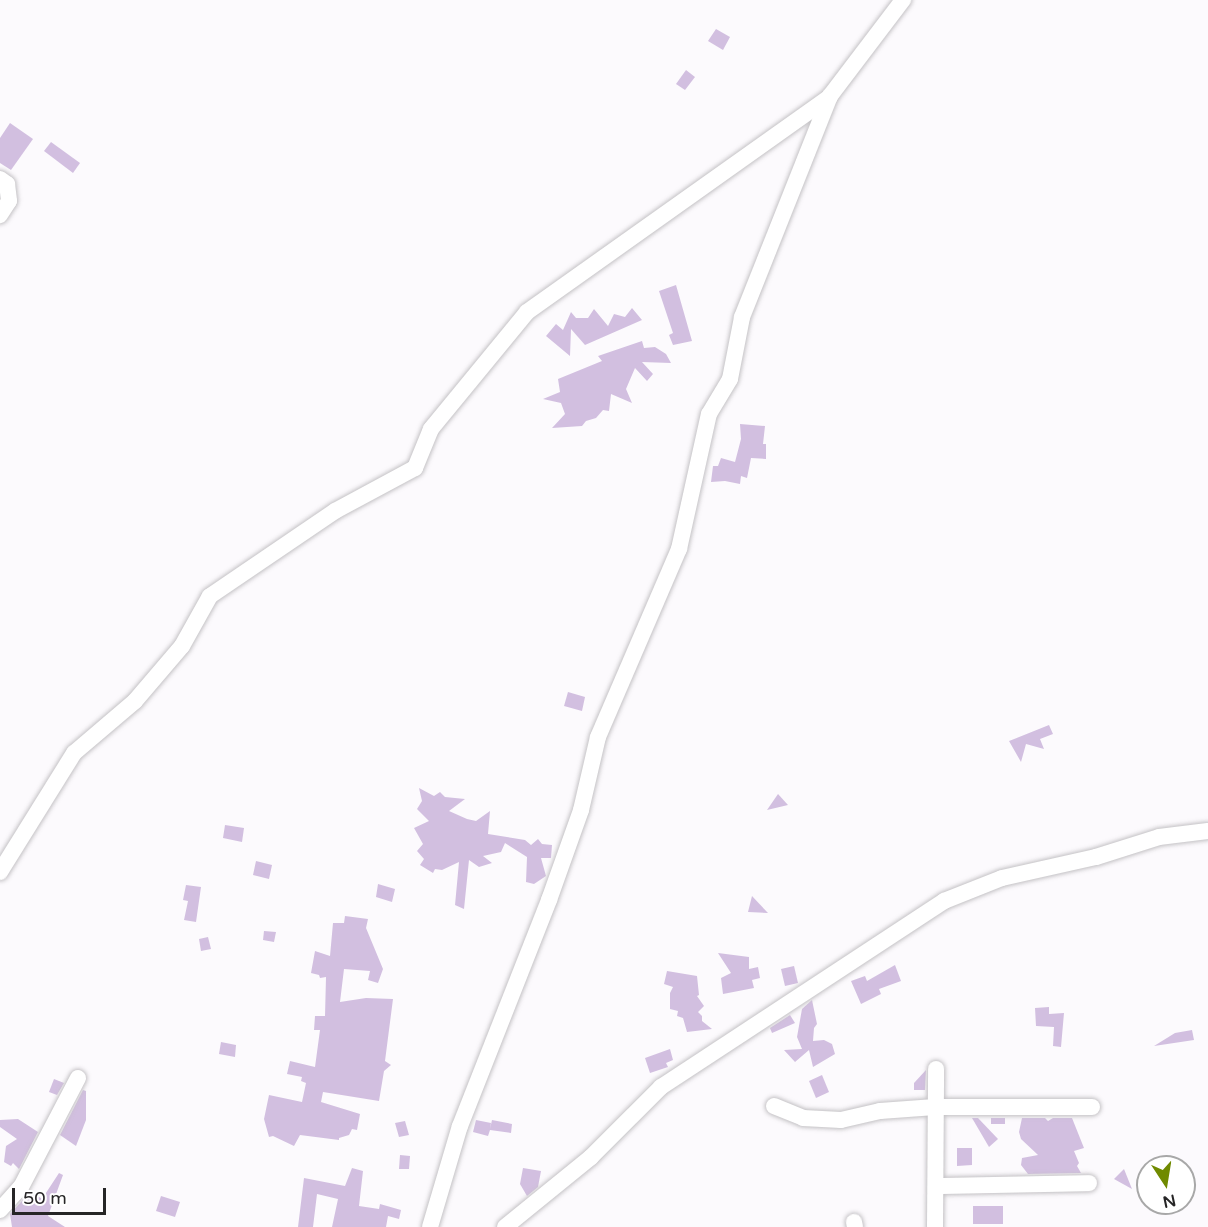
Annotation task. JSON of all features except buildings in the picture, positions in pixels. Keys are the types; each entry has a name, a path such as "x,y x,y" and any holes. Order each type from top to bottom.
{"street":[{"path":"430,1227 460,1126 549,900 581,810 598,737 679,549 709,414 730,379 742,317 830,96 903,0"},
{"path":"0,872 75,753 135,701 182,646 210,596 335,511 415,468 431,429 527,312 830,96"},
{"path":"0,179 7,184 9,201 0,215"},
{"path":"505,1227 591,1157 661,1087 944,901 1002,878 1096,856 1160,837 1208,831"},
{"path":"935,1227 936,1069"},
{"path":"0,1210 21,1187 78,1078"},
{"path":"774,1106 803,1118 841,1120 880,1111 935,1107 1092,1107"},
{"path":"937,1186 1089,1183"}]}
